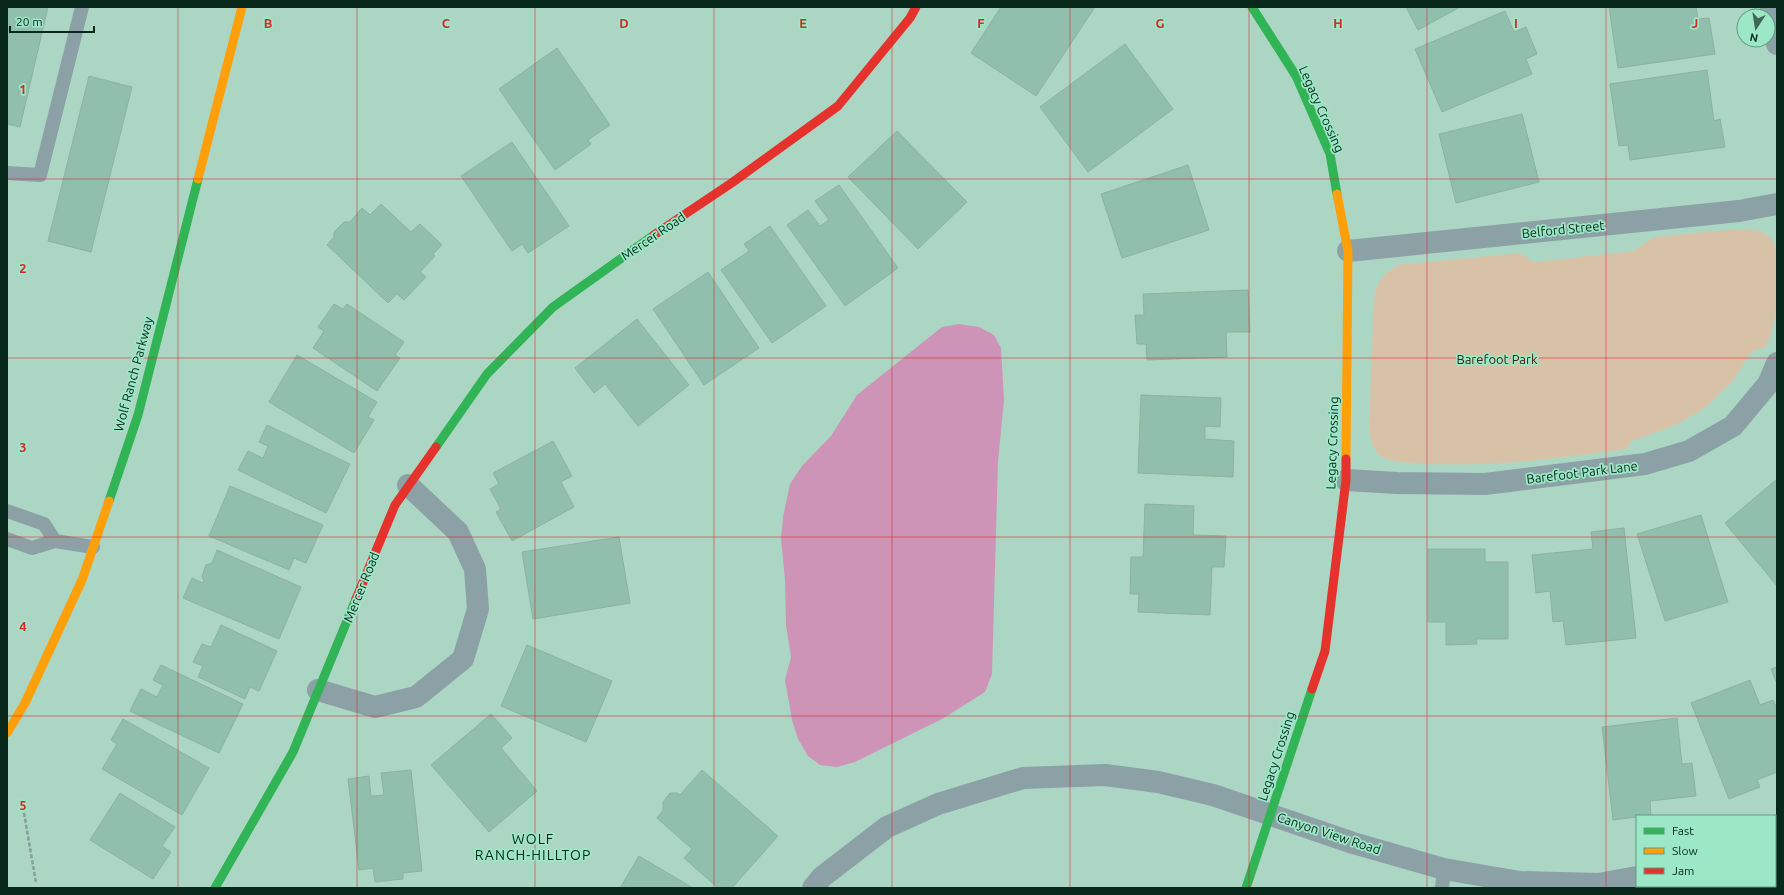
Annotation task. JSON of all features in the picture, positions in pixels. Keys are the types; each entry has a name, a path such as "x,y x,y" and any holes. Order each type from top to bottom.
{"street":[{"name":"Wolf Ranch Parkway","path":"7,733 25,703 82,580 138,415 242,7"},
{"name":"Mercer Road","path":"215,888 293,752 395,505 487,374 553,307 623,256 733,182 838,106 910,18 916,7"},
{"name":"Legacy Crossing","path":"1246,888 1325,651 1346,480 1348,251 1330,154 1296,76 1252,7"},
{"path":"1771,7 1777,44"},
{"name":"Belford Street","path":"1348,251 1739,211 1777,204"},
{"name":"Barefoot Park Lane","path":"1346,480 1397,483 1485,484 1645,464 1689,451 1733,426 1768,384 1777,363"},
{"path":"318,690 375,707 416,697 463,659 478,609 474,569 458,532 408,485"},
{"name":"Canyon View Road","path":"813,888 822,877 888,827 938,804 1023,778 1104,775 1158,782 1214,795 1353,843 1443,878 1598,884 1636,877"}],"lane":[{"path":"7,173 40,175 82,7"},
{"path":"7,511 44,524 55,541"},
{"path":"7,539 32,548 55,541 93,547"}],"path":[{"path":"23,807 36,883"}],"green space":[{"name":"Barefoot Park","path":"1736,229 1756,230 1762,232 1772,239 1775,245 1777,252 1777,300 1774,324 1766,347 1752,351 1733,381 1706,407 1678,424 1632,441 1626,449 1520,462 1467,465 1396,461 1382,457 1376,451 1369,430 1374,299 1376,288 1381,279 1398,265 1520,253 1534,262 1563,259 1633,251 1655,237"}],"shaded area":[{"path":"959,324 979,327 994,335 1001,348 1004,400 998,462 992,674 985,692 942,719 855,762 837,767 820,765 808,756 798,739 792,720 785,680 791,657 786,625 785,580 781,539 783,517 790,484 802,466 831,436 857,395 942,327"}],"building":[{"path":"7,7 48,7 20,127 7,124"},
{"path":"1001,7 1095,7 1036,96 971,53"},
{"path":"1406,7 1460,7 1418,30"},
{"path":"1609,7 1696,7 1698,19 1709,18 1715,54 1618,68"},
{"path":"1505,11 1514,32 1526,27 1537,54 1526,59 1532,74 1442,112 1415,49"},
{"path":"1125,44 1173,109 1088,172 1040,107"},
{"path":"557,48 610,125 588,140 591,144 555,170 499,89"},
{"path":"1707,70 1714,121 1720,119 1725,147 1630,160 1628,145 1619,146 1610,84"},
{"path":"89,76 132,87 91,252 48,241"},
{"path":"1522,114 1539,182 1456,203 1439,134"},
{"path":"897,131 967,202 918,249 848,177"},
{"path":"512,142 569,226 528,253 522,244 512,251 461,176"},
{"path":"1188,165 1209,230 1122,258 1101,194"},
{"path":"839,185 898,268 845,306 787,225 808,210 820,226 829,220 815,201"},
{"path":"381,204 411,232 420,224 442,245 433,254 435,256 420,272 426,277 404,300 397,294 388,303 327,245 334,237 334,232 344,222 350,222 362,208 370,215"},
{"path":"770,226 826,306 772,343 721,270 749,251 744,244"},
{"path":"708,272 759,348 704,385 653,309"},
{"path":"1248,290 1250,332 1226,332 1227,357 1147,360 1146,344 1137,344 1135,315 1144,315 1143,294"},
{"path":"334,304 343,309 347,304 404,342 395,355 400,358 377,391 313,348 324,331 318,327"},
{"path":"637,319 689,385 638,426 605,384 594,393 575,368"},
{"path":"297,355 377,402 368,417 374,420 354,453 269,402"},
{"path":"1141,395 1221,398 1220,427 1205,426 1205,439 1234,441 1233,477 1138,473"},
{"path":"267,425 350,464 326,513 238,470 248,451 263,458 268,446 259,442"},
{"path":"553,441 572,476 561,482 574,507 512,541 496,512 501,509 490,489 499,484 493,473"},
{"path":"1777,479 1777,586 1725,523"},
{"path":"230,486 323,525 306,563 294,558 289,570 209,536"},
{"path":"1145,504 1194,506 1193,535 1226,536 1224,567 1212,567 1210,615 1138,612 1139,594 1130,594 1131,557 1143,557"},
{"path":"1701,515 1728,602 1665,621 1637,534"},
{"path":"1624,528 1636,638 1566,645 1563,621 1553,622 1550,591 1536,593 1532,555 1593,549 1591,532"},
{"path":"619,537 630,603 533,619 522,552"},
{"path":"1428,549 1485,549 1485,562 1508,562 1508,639 1476,639 1477,644 1446,645 1446,622 1428,622"},
{"path":"217,550 301,587 279,639 183,598 192,578 203,583 204,581 202,576 206,565 212,563"},
{"path":"221,625 277,651 259,691 250,687 245,699 198,677 203,666 193,662 202,644 211,647"},
{"path":"527,645 612,681 586,742 501,706"},
{"path":"161,665 243,704 219,753 130,711 141,689 157,697 163,685 153,680"},
{"path":"1777,667 1777,684 1771,669"},
{"path":"1750,680 1760,705 1773,700 1777,709 1777,772 1757,780 1760,787 1729,799 1691,703"},
{"path":"491,714 512,738 501,748 537,791 489,832 431,765"},
{"path":"1677,718 1682,764 1692,763 1696,796 1650,801 1651,815 1636,815 1636,817 1613,820 1602,727"},
{"path":"123,719 209,768 182,815 102,769 117,744 111,740"},
{"path":"411,770 422,871 403,873 403,879 375,882 373,868 359,870 348,779 369,776 371,796 384,795 381,773"},
{"path":"702,770 778,836 732,888 718,888 684,858 692,849 657,818 663,810 663,802 670,793 677,793 680,795"},
{"path":"120,793 175,827 162,846 171,852 153,879 90,840"},
{"path":"639,856 693,888 620,888"}],"traffic: fast":[{"path":"1252,7 1296,76 1330,154 1337,194"},
{"path":"109,501 138,415 198,179"},
{"path":"436,447 487,374 553,307 654,235"},
{"path":"215,888 293,752 356,599"},
{"path":"1246,888 1312,689"}],"traffic: slow":[{"path":"198,179 242,7"},
{"path":"1337,194 1348,251 1346,459"},
{"path":"7,733 25,703 82,580 109,501"}],"traffic: jam":[{"path":"654,235 733,182 838,106 910,18 916,7"},
{"path":"356,599 395,505 436,447"},
{"path":"1312,689 1325,651 1346,480 1346,459"}],"district":[{"name":"WOLF RANCH-HILLTOP","path":"533,848"}]}
